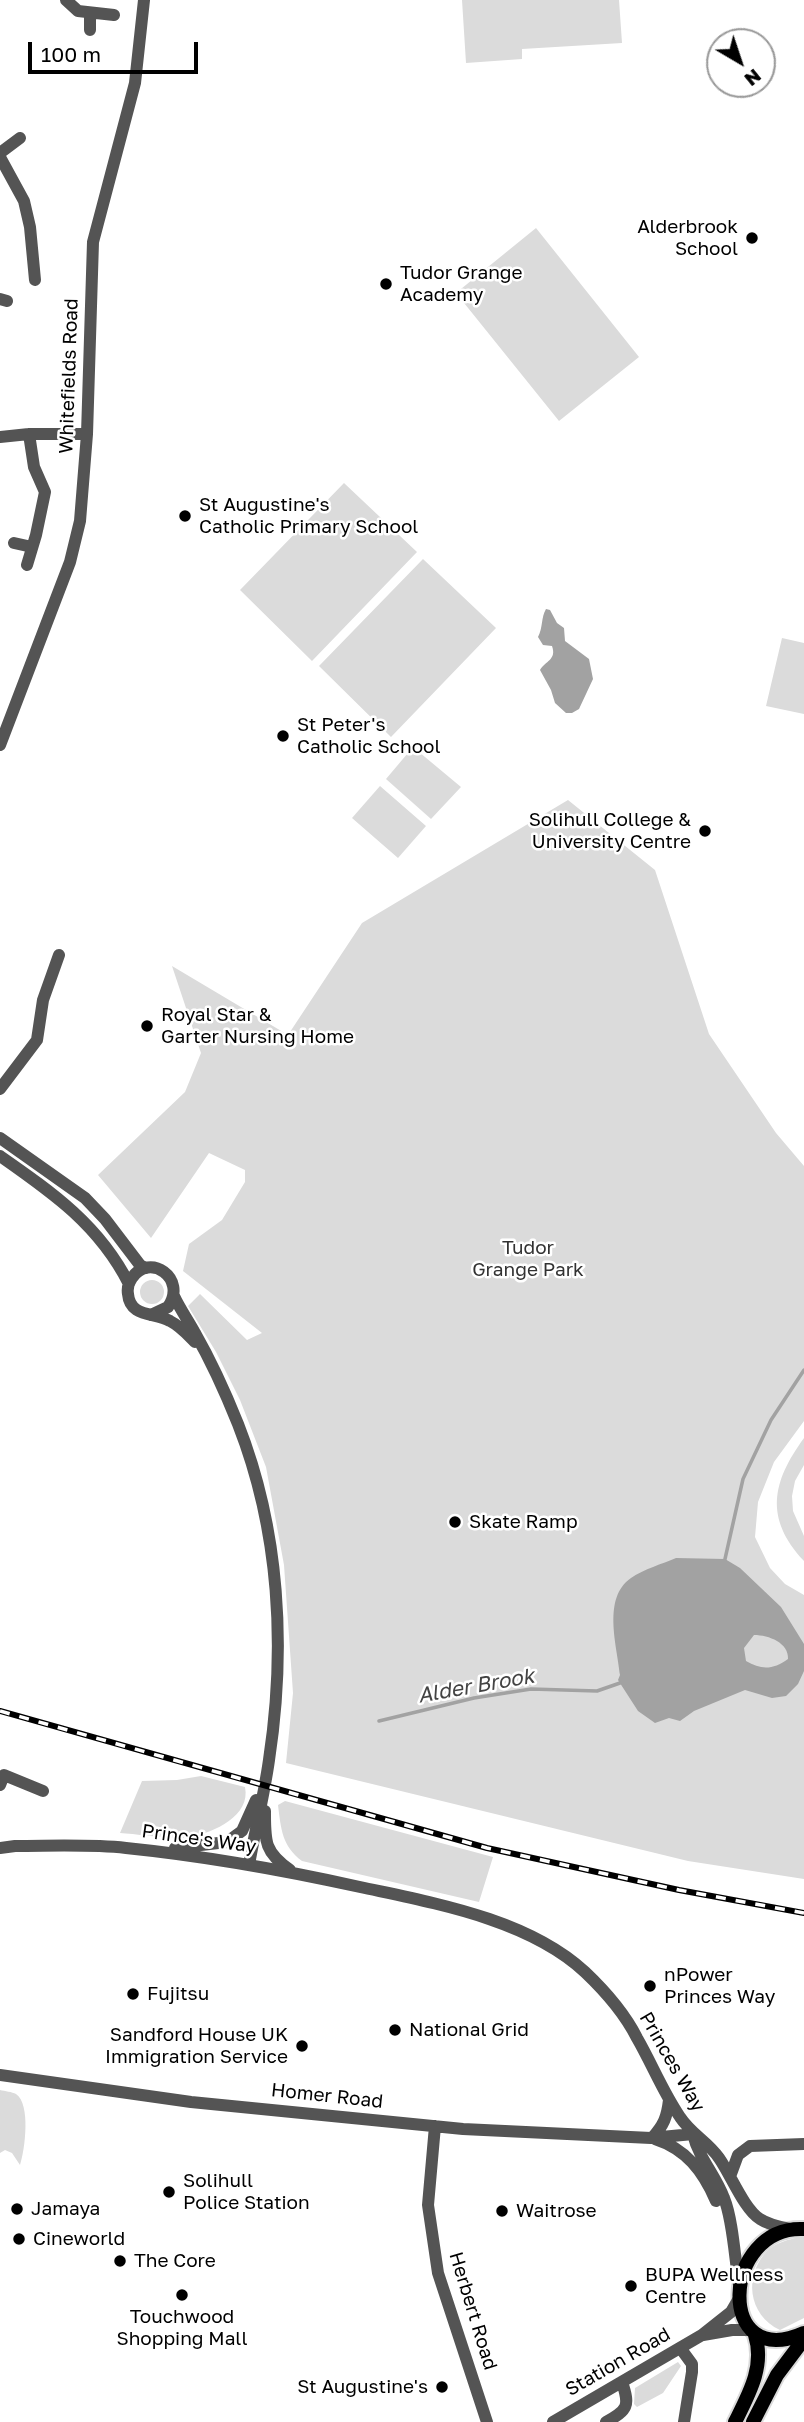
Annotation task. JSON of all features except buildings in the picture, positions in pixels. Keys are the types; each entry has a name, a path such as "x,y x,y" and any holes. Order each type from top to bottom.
{"main road":[{"path":"735,2422 760,2362 760,2348 754,2332 741,2312 739,2294 747,2265 760,2245 774,2234 800,2229"},
{"path":"754,2332 779,2341 804,2333"},
{"path":"753,2422 777,2375 804,2339"}],"street":[{"path":"66,0 78,11 114,15"},
{"name":"Whitefields Road","path":"0,745 70,562 80,521 87,434 93,242 135,83 144,0"},
{"path":"90,13 90,30"},
{"path":"20,138 0,155 19,189 30,227 34,280"},
{"path":"27,565 45,492 34,467 29,434"},
{"path":"0,437 87,434"},
{"path":"14,543 32,547"},
{"path":"0,1089 37,1040 43,1000 59,956"},
{"path":"0,1138 85,1198 105,1219 140,1265 159,1269 172,1279 174,1296 219,1381 246,1445 270,1536 277,1601 278,1652 272,1735 249,1865"},
{"path":"0,1156 62,1203 98,1235 117,1261 128,1284 128,1296 132,1306 142,1313 171,1321 185,1331 204,1353"},
{"path":"128,1284 135,1273 146,1268"},
{"path":"151,1315 168,1307 174,1296"},
{"path":"0,1785 4,1775 43,1791"},
{"path":"147,1850 226,1842 242,1831 265,1783"},
{"path":"265,1783 267,1847 276,1860 296,1874"},
{"name":"Prince's Way","path":"0,1848 123,1847 249,1865 390,1894 521,1932"},
{"name":"Princes Way","path":"521,1932 551,1946 570,1959 604,1991 636,2035 669,2100 693,2134 698,2154 712,2172 726,2201 739,2294"},
{"name":"Homer Road","path":"0,2075 191,2102 435,2126 558,2135 651,2138 693,2134"},
{"path":"669,2100 663,2127 651,2138 673,2146 696,2165 711,2188 731,2232"},
{"name":"Herbert Road","path":"435,2126 428,2205 438,2273 487,2422"},
{"name":"Princes Way","path":"693,2134 709,2144 756,2217 765,2222 800,2229"},
{"path":"730,2174 738,2155 750,2146 804,2144"},
{"name":"Station Road","path":"553,2422 702,2335 731,2312 739,2294"},
{"name":"Station Road","path":"702,2335 732,2330 754,2332"},
{"path":"681,2348 692,2364 684,2422"},
{"path":"606,2422 627,2407 622,2382"}],"green space":[{"path":"462,0 619,0 622,43 522,49 522,59 466,63"},
{"path":"536,228 639,357 559,421 456,293"},
{"path":"344,483 417,552 312,661 240,590"},
{"path":"423,559 496,628 391,737 319,666"},
{"path":"782,638 804,643 804,714 766,706"},
{"path":"413,747 461,787 431,819 386,779"},
{"path":"380,786 426,826 398,858 352,818"},
{"name":"Tudor Grange Park","path":"568,800 655,870 709,1034 776,1133 804,1166 804,1421 774,1462 758,1502 755,1537 770,1568 785,1584 804,1595 804,1879 688,1861 286,1763 293,1693 284,1565 266,1467 240,1400 216,1352 188,1306 200,1294 247,1340 262,1333 183,1271 189,1244 222,1220 245,1182 245,1170 209,1153 151,1238 98,1175 185,1092 201,1053 172,966 288,1035 362,923"},
{"path":"152,1280 161,1283 164,1292 161,1301 152,1304 143,1301 140,1292 143,1283"},
{"path":"804,1438 804,1465 795,1481 792,1496 793,1511 804,1536 804,1561 783,1530 777,1500 785,1470"},
{"path":"201,1776 245,1787 242,1806 229,1821 210,1831 184,1838 120,1833 142,1781"},
{"path":"285,1801 493,1857 479,1902 302,1861 286,1843 280,1822 278,1805"},
{"path":"0,2090 16,2094 24,2107 25,2139 20,2165 12,2153 5,2150 0,2153"},
{"path":"804,2238 804,2318 780,2330 761,2315 753,2294 752,2282 760,2260 768,2250 779,2243"},
{"path":"678,2362 681,2366 663,2393 637,2407 634,2404 635,2388"}],"shaded area":[{"path":"546,609 550,610 557,623 564,628 565,641 589,659 593,679 579,709 572,713 566,713 555,703 540,670 553,654 552,646 543,645 538,637"},
{"path":"676,1558 725,1559 740,1568 781,1607 804,1644 804,1671 798,1684 786,1696 772,1698 745,1690 694,1711 680,1721 669,1718 655,1723 638,1711 618,1680 620,1675 614,1623 617,1597 631,1578","holes":["754,1635 782,1644 788,1659 767,1668 746,1661 744,1648"]}],"waterway":[{"name":"Alder Brook","path":"725,1559 743,1479 771,1420 804,1370"},
{"name":"Alder Brook","path":"379,1721 474,1698 531,1689 597,1691 620,1683"}],"railway":[{"path":"0,1711 487,1848 679,1890 804,1913"}],"place":[{"name":"Alderbrook School","path":"752,238"},
{"name":"Tudor Grange Academy","path":"386,284"},
{"name":"St Augustine's Catholic Primary School","path":"185,516"},
{"name":"St Peter's Catholic School","path":"283,736"},
{"name":"Solihull College & University Centre","path":"705,831"},
{"name":"Royal Star & Garter Nursing Home","path":"147,1026"},
{"name":"Skate Ramp","path":"455,1522"},
{"name":"nPower Princes Way","path":"650,1986"},
{"name":"Fujitsu","path":"133,1994"},
{"name":"National Grid","path":"395,2030"},
{"name":"Sandford House UK Immigration Service","path":"302,2046"},
{"name":"Solihull Police Station","path":"169,2192"},
{"name":"Jamaya","path":"17,2209"},
{"name":"Waitrose","path":"502,2211"},
{"name":"Cineworld","path":"19,2239"},
{"name":"The Core","path":"120,2261"},
{"name":"BUPA Wellness Centre","path":"631,2286"},
{"name":"Touchwood Shopping Mall","path":"182,2295"},
{"name":"St Augustine's","path":"442,2387"}]}
